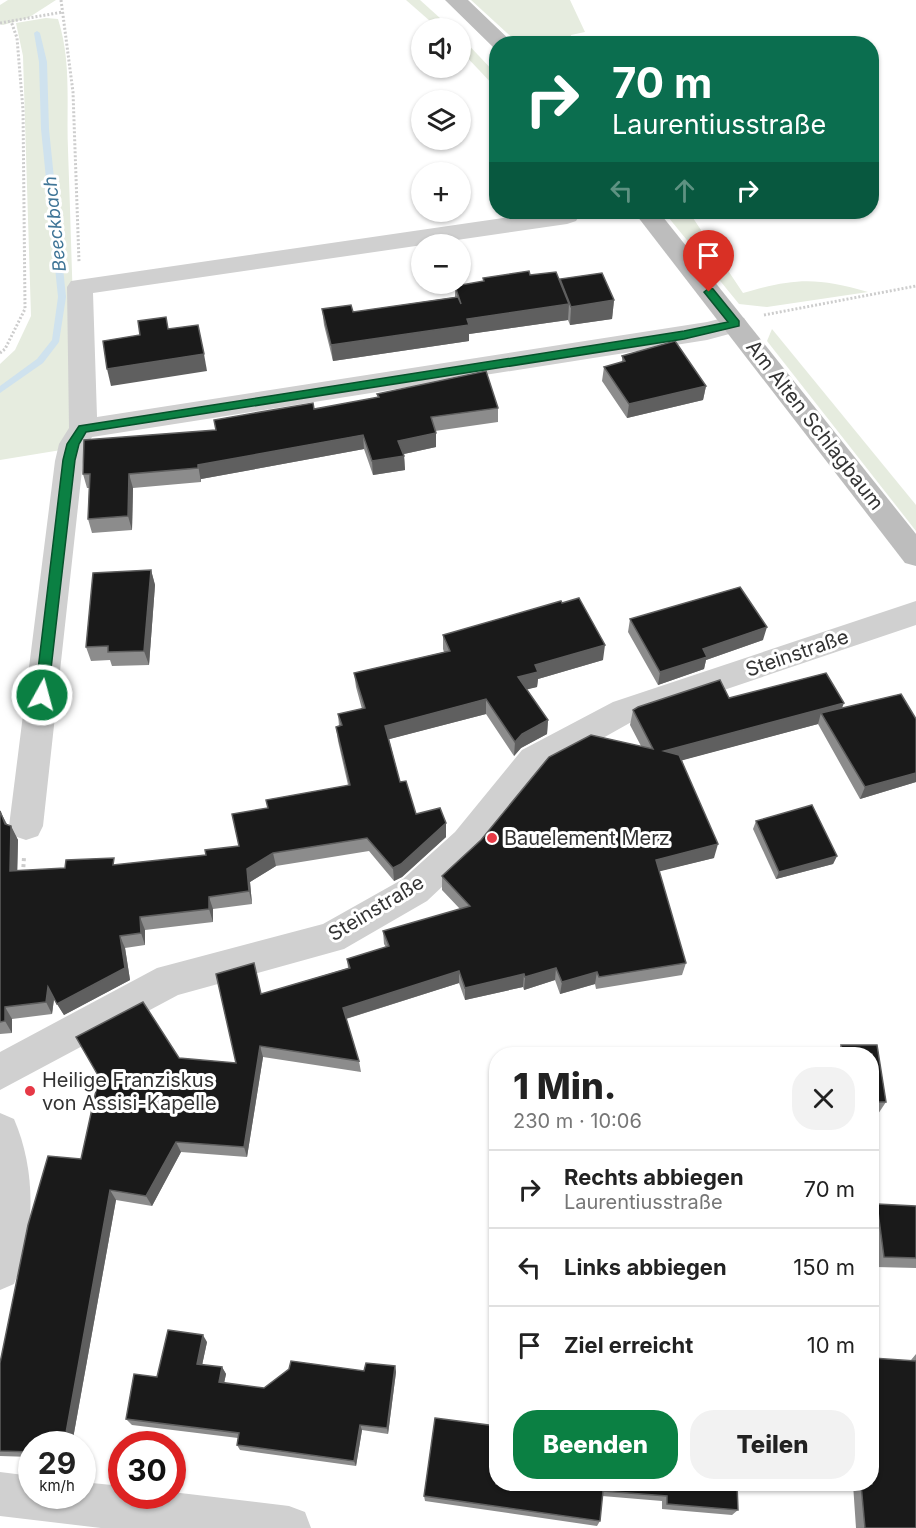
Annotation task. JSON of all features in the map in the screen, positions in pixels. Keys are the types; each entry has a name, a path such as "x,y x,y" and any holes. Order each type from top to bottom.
{"main road":[{"path":"456,0 494,36"},
{"name":"Am Alten Schlagbaum","path":"652,219 916,555"}],"street":[{"path":"26,826 69,460 73,444 83,429 80,287 546,219"},
{"path":"83,429 696,333 735,324"},
{"name":"Steinstraße","path":"0,1072 170,980 331,938 416,890 467,843 534,760 624,711 916,613"},
{"path":"0,1132 7,1147 12,1202 0,1270"},
{"path":"0,1494 290,1528"}],"path":[{"path":"61,0 73,92 80,287"},
{"path":"0,23 63,12"},
{"path":"0,353 5,349 25,309 23,110 17,38 11,21"},
{"path":"735,324 774,312 916,286"},
{"path":"23,883 26,826"}],"shaded area":[{"path":"8,0 56,0 28,18 3,25 0,24 0,5"},
{"path":"406,0 420,0 440,18 427,18"},
{"path":"471,0 570,0 585,32 571,36 510,36"},
{"path":"46,18 58,19 67,68 76,396 72,422 61,450 0,460 0,364 15,350 31,316 23,56 16,23"},
{"path":"471,48 489,67 489,81 471,62"},
{"path":"670,219 694,219 743,293 777,284 806,281 834,284 868,292 767,307 739,304"},
{"path":"772,329 916,505 916,531 767,341"}],"building":[{"path":"529,271 530,275 556,272 569,304 467,319 469,325 331,345 322,309 351,305 353,312 458,297 461,304 458,294 471,294 471,283 484,281 483,278"},
{"path":"602,273 614,300 571,307 560,279"},
{"path":"166,317 168,329 198,325 204,354 107,369 103,341 140,335 138,321"},
{"path":"675,341 706,386 629,404 604,367 625,361 622,356"},
{"path":"486,371 498,408 431,417 436,433 398,441 404,456 372,461 363,435 198,465 198,468 129,474 128,516 88,519 90,474 83,474 84,440 216,430 214,420 313,403 314,409 379,397 377,394"},
{"path":"151,570 144,651 108,652 108,646 86,647 93,573"},
{"path":"740,587 767,627 703,649 707,657 660,672 630,619"},
{"path":"579,598 605,645 535,665 538,672 518,677 548,720 522,734 515,742 486,699 385,726 400,782 406,781 416,814 440,808 446,823 401,864 393,868 367,838 273,853 247,869 249,891 209,897 209,909 140,917 141,933 120,936 125,968 57,1004 48,987 46,1002 5,1007 5,1021 0,1022 0,811 5,824 11,826 10,871 65,868 66,860 114,858 113,865 206,855 205,850 239,846 232,814 268,808 266,800 350,785 336,727 342,725 338,714 365,708 354,673 450,651 443,635 561,601 562,603"},
{"path":"826,673 844,703 664,751 679,755 718,844 656,860 686,963 599,977 597,972 562,982 556,968 525,977 524,974 465,988 459,971 343,1008 359,1061 260,1046 244,1147 176,1142 146,1196 110,1190 66,1431 18,1431 18,1452 0,1451 0,1363 28,1225 48,1156 81,1159 99,1077 76,1037 143,1002 179,1058 236,1063 216,974 254,963 261,994 350,968 347,959 389,946 383,931 470,906 442,876 481,840 549,757 591,735 653,749 633,710 720,680 729,698"},
{"path":"901,694 916,719 916,773 865,787 821,713"},
{"path":"812,805 837,856 779,872 756,821"},
{"path":"841,1045 877,1045 877,1047 841,1047"},
{"path":"879,1058 886,1102 879,1102"},
{"path":"879,1204 916,1206 916,1258 884,1257"},
{"path":"168,1330 203,1335 197,1364 222,1367 219,1382 264,1388 289,1369 291,1361 364,1371 366,1363 395,1366 387,1428 360,1425 354,1461 237,1445 239,1433 126,1419 134,1374 157,1377"},
{"path":"879,1358 916,1361 916,1528 865,1528 862,1491 879,1491"},
{"path":"435,1418 489,1425 489,1491 603,1491 600,1521 424,1496"},
{"path":"603,1491 737,1491 738,1510 667,1504 667,1496"}],"waterway":[{"name":"Beeckbach","path":"0,390 40,361 56,340 62,297 45,129 43,62 37,33"}],"place":[{"name":"Bauelement Merz","path":"492,838"},
{"name":"Heilige Franziskus von Assisi-Kapelle","path":"30,1091"}],"route":[{"path":"42,695 69,460 73,444 83,429 684,335 735,324 709,292"}]}
